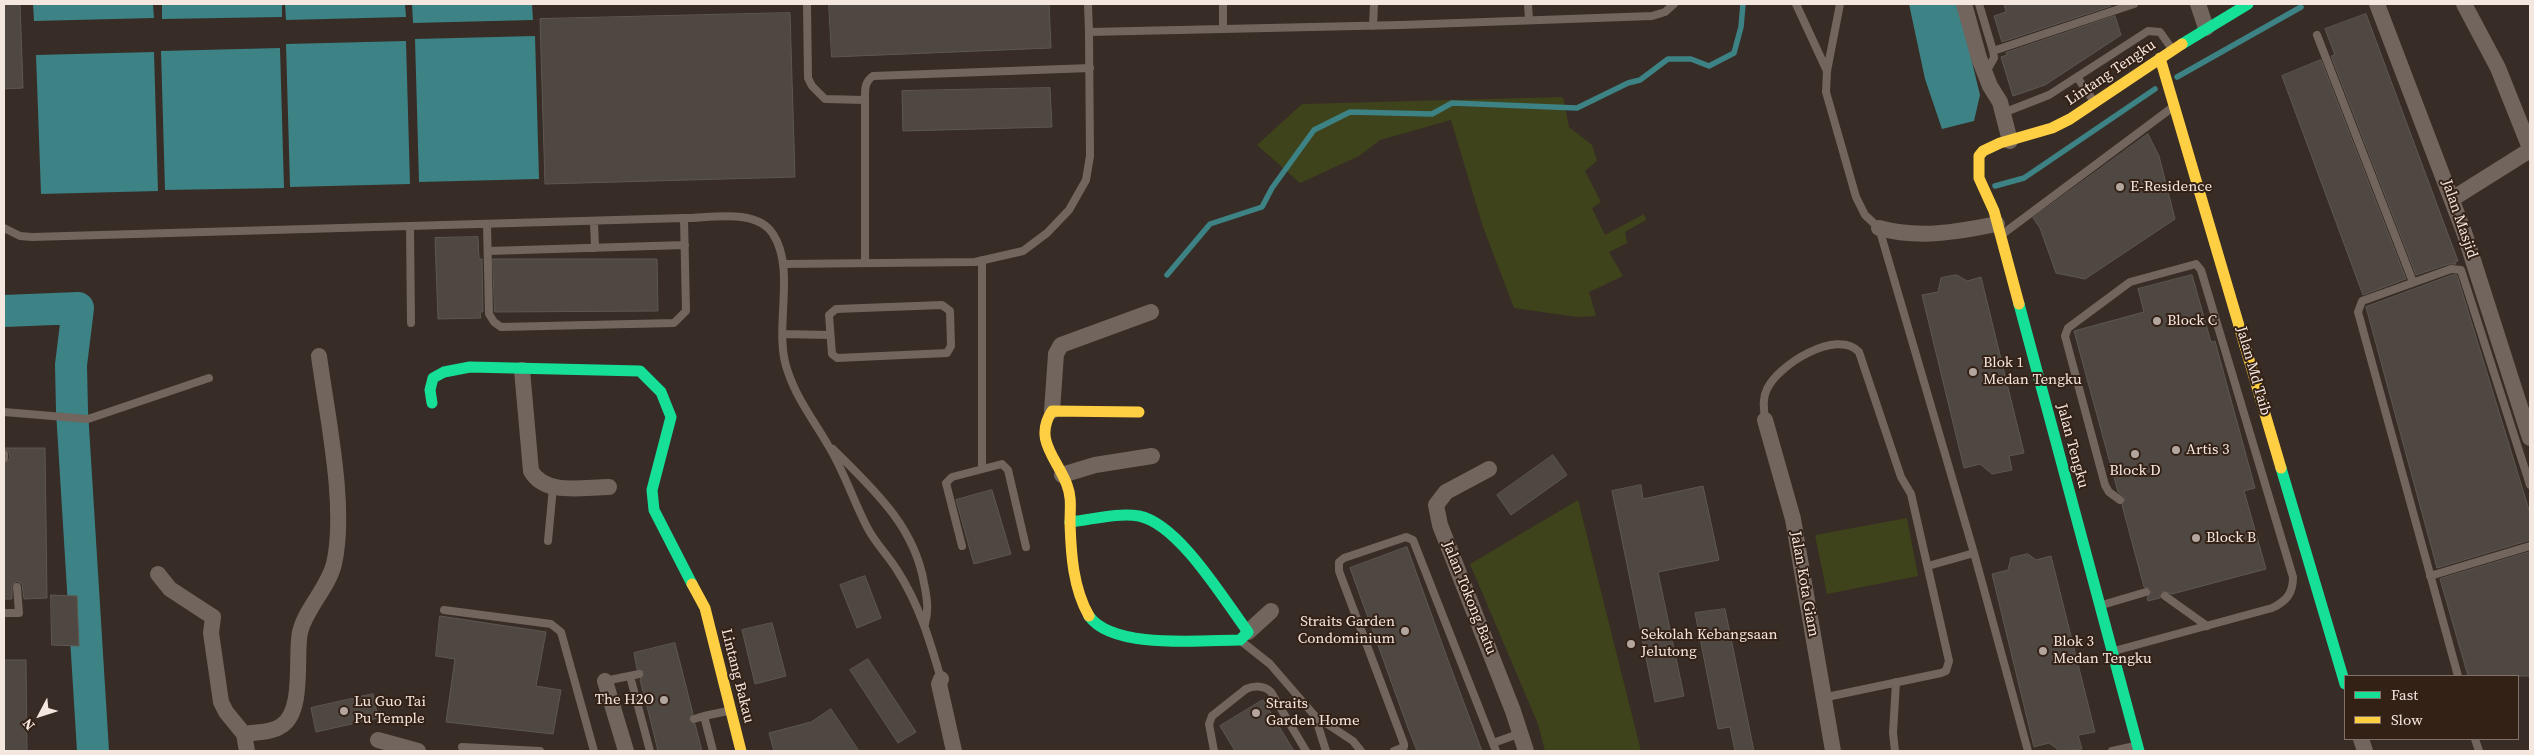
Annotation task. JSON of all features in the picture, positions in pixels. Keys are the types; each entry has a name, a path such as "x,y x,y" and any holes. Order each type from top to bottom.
{"street":[{"path":"1964,4 1979,58 2000,102 2010,140"},
{"path":"2198,4 2206,28"},
{"name":"Lintang Tengku","path":"1982,152 2010,140 2051,129 2206,28 2248,4"},
{"name":"Jalan Masjid","path":"2378,4 2452,199 2530,438"},
{"path":"2452,199 2530,149 2498,68 2464,4"},
{"name":"Jalan Md Taib","path":"2160,58 2344,681"},
{"name":"Jalan Tengku","path":"1982,152 1978,158 1981,186 1994,211 2138,748"},
{"path":"1879,228 1894,232 1922,234 1999,230"},
{"path":"1151,312 1061,345 1056,354 1052,411 1044,419 1042,432 1070,493 1070,522 1076,582 1082,607 1089,617 1101,627 1116,634 1138,638 1244,636 1272,611"},
{"path":"244,734 273,730 286,723 290,717 298,687 300,634 333,568 339,541 335,482 319,356"},
{"name":"Lintang Bakau","path":"432,404 430,384 438,374 470,367 522,370 640,371 662,392 671,416 652,490 654,510 705,608 741,751"},
{"path":"522,370 531,471 539,482 553,487 609,487"},
{"path":"1052,411 1140,412"},
{"name":"Jalan Kota Giam","path":"1765,420 1793,519 1822,698 1833,751"},
{"path":"1062,475 1095,465 1152,456"},
{"name":"Jalan Tokong Batu","path":"1489,469 1446,492 1436,505 1440,525 1521,733 1526,751"},
{"path":"1070,522 1138,516 1165,527 1183,545 1244,636"},
{"path":"158,574 170,589 214,617 211,633 221,702 226,712 244,734 247,751"},
{"path":"941,679 939,684 954,751"},
{"path":"605,681 626,751"},
{"path":"378,740 418,751"}],"lane":[{"path":"807,4 808,78 812,86 825,99 865,100"},
{"path":"783,264 982,260 1023,251 1047,233 1068,210 1086,180 1090,156 1088,4"},
{"path":"1223,4 1223,29"},
{"path":"1373,26 1374,4"},
{"path":"1528,4 1529,20"},
{"path":"1089,32 1373,26 1652,16 1665,12 1674,4"},
{"path":"1796,4 1827,71"},
{"path":"1840,4 1827,71 1826,92 1856,197 1865,215 1879,228 1974,553 2028,751"},
{"path":"1979,4 1994,58 1985,74"},
{"path":"1993,51 2134,4"},
{"path":"2003,113 2049,95 2148,31 2160,32 2173,50"},
{"path":"2317,34 2413,282"},
{"path":"865,263 865,100 866,84 873,76 1090,68"},
{"path":"2077,77 2094,102"},
{"path":"1999,230 2023,217 2175,106"},
{"path":"487,224 489,314 494,322 501,327 674,323 686,310 684,218"},
{"path":"4,228 20,236 32,238 684,218 744,218 755,220 765,225 773,234 783,264 782,334 786,370 795,392 830,446 868,530 897,570 925,624 941,679"},
{"path":"594,221 594,248"},
{"path":"410,227 411,324"},
{"path":"488,251 685,245"},
{"path":"982,260 982,469"},
{"path":"2112,652 2280,605 2288,598 2293,588 2293,577 2202,270 2196,264 2130,282 2068,328 2065,336 2105,485 2120,500"},
{"path":"2458,675 2358,312 2362,301 2451,269 2461,270 2530,485"},
{"path":"942,304 950,311 951,346 950,350 943,354 838,358 832,354 830,335 829,315 836,308 942,304"},
{"path":"782,334 830,335"},
{"path":"1765,420 1764,398 1767,387 1795,359 1817,347 1845,344 1855,348 1861,357 1901,477 1911,494 1949,666 1941,673 1822,698"},
{"path":"4,412 83,419 210,378"},
{"path":"830,446 880,496 908,536 923,576 929,609 925,624"},
{"path":"962,546 946,483 952,477 1002,464 1008,470 1026,548"},
{"path":"548,541 553,487"},
{"path":"1394,751 1404,747 1404,744 1339,571 1339,562 1344,558 1406,537 1413,540 1496,751"},
{"path":"2430,576 2530,546"},
{"path":"1928,566 1974,553"},
{"path":"4,613 19,613 18,587"},
{"path":"2100,606 2146,592"},
{"path":"2165,596 2207,626"},
{"path":"444,610 551,624 557,627 594,751"},
{"path":"1244,636 1315,716 1353,741 1361,751"},
{"path":"605,681 639,674"},
{"path":"630,676 650,751"},
{"path":"1895,751 1893,733 1896,682"},
{"path":"1214,751 1209,724 1212,716 1246,689 1253,687 1269,690 1306,751"},
{"path":"694,719 731,711"},
{"path":"704,716 713,751"},
{"path":"1315,716 1326,751"},
{"path":"1494,743 1521,733"},
{"path":"462,748 540,751"},
{"path":"2112,751 2138,748"}],"green space":[{"path":"1563,97 1569,127 1592,145 1597,161 1585,171 1601,202 1592,208 1605,235 1644,214 1646,220 1625,232 1627,243 1609,252 1623,276 1589,292 1596,316 1577,317 1514,308 1483,227 1451,120 1380,140 1359,156 1300,183 1257,145 1302,104"},
{"path":"1578,500 1641,751 1545,751 1538,724 1470,564"},
{"path":"1907,518 1918,576 1827,594 1815,535"}],"water":[{"path":"33,4 153,4 154,18 34,21"},
{"path":"162,4 282,4 282,17 162,19"},
{"path":"285,4 405,4 406,17 286,20"},
{"path":"412,4 532,4 533,20 413,23"},
{"path":"1909,4 1958,4 1980,95 1974,121 1942,129 1925,79"},
{"path":"535,36 539,179 419,182 415,39"},
{"path":"406,41 410,184 290,187 286,44"},
{"path":"280,48 284,188 165,190 161,51"},
{"path":"154,52 158,191 41,194 36,55"}],"building":[{"path":"4,4 20,4 23,88 4,89"},
{"path":"829,4 1049,4 1051,48 832,57"},
{"path":"2004,4 2110,4 2111,6 2002,42 1994,16 2006,12"},
{"path":"790,13 795,177 545,184 540,19"},
{"path":"2366,14 2458,261 2455,262 2456,264 2449,264 2416,275 2331,56 2335,55 2325,29"},
{"path":"2115,16 2121,35 2045,85 2013,96 2001,57 2007,55 2006,53"},
{"path":"2321,60 2406,279 2363,295 2282,76"},
{"path":"1050,88 1052,127 903,131 902,91"},
{"name":"E-Residence","path":"2148,134 2159,156 2175,219 2085,279 2056,273 2040,228 2033,218"},
{"path":"478,237 479,259 482,259 483,312 480,312 481,318 438,319 435,238"},
{"path":"493,259 657,259 658,311 495,312"},
{"name":"Blok 1 Medan Tengku","path":"1957,275 1967,281 1981,277 2024,453 2009,456 2012,470 1992,474 1980,464 1964,468 1922,295 1938,292 1941,278"},
{"name":"Artis 3","path":"2192,275 2211,342 2215,341 2255,488 2244,491 2266,569 2172,594 2163,591 2160,598 2148,601 2147,598 2151,591 2149,588 2144,587 2122,505 2125,498 2118,492 2074,331 2144,312 2138,289"},
{"path":"2452,275 2457,275 2530,513 2530,540 2437,568 2366,307"},
{"path":"4,448 45,448 47,598 24,599 22,584 17,581 12,585 12,599 4,599 4,464 10,458 9,452"},
{"path":"1553,455 1567,475 1511,515 1497,495"},
{"path":"1641,485 1643,499 1703,486 1719,560 1658,572 1684,696 1655,702 1612,491"},
{"path":"992,490 1011,554 974,564 956,500"},
{"name":"Straits Garden Condominium","path":"1407,547 1482,751 1417,751 1408,728 1350,568"},
{"path":"2530,552 2530,676 2468,675 2440,579"},
{"name":"Blok 3 Medan Tengku","path":"2028,554 2036,560 2051,556 2095,732 2078,735 2082,749 2060,751 2049,743 2034,747 1992,574 2008,570 2011,558"},
{"path":"865,576 881,618 857,628 840,585"},
{"path":"51,595 77,596 79,646 52,645"},
{"path":"1725,609 1754,751 1735,751 1730,727 1718,729 1695,613"},
{"path":"440,616 546,632 536,686 561,690 553,734 446,722 455,659 436,656"},
{"path":"772,623 786,676 755,684 742,630"},
{"name":"The H2O","path":"675,643 693,714 689,720 695,724 702,751 658,751 640,680 644,672 637,669 634,653"},
{"path":"868,659 916,732 898,743 850,670"},
{"path":"4,660 26,660 27,751 4,751"},
{"name":"Lu Guo Tai Pu Temple","path":"373,694 378,718 316,732 311,708"},
{"name":"Straits Garden Home","path":"1263,700 1294,751 1235,751 1220,726"},
{"path":"831,709 859,751 774,751 769,733 811,722"}],"waterway":[{"path":"1167,275 1210,224 1262,207 1272,188 1314,130 1350,112 1432,114 1452,103 1577,108 1628,83 1640,80 1668,59 1691,59 1709,66 1734,53 1741,27 1743,4"},
{"path":"2177,77 2301,7"},
{"path":"1995,186 2024,178 2155,89"},
{"path":"4,311 78,308 71,365 72,411 93,751"}],"traffic: fast":[{"path":"2182,44 2248,4"},
{"path":"2019,304 2139,751"},
{"path":"432,403 430,390 433,378 444,372 470,367 640,371 661,392 671,417 652,490 654,510 692,584"},
{"path":"2281,468 2344,681"},
{"path":"1070,522 1122,515 1139,516 1154,522 1170,533 1200,565 1248,632 1240,640 1160,641 1138,639 1101,627 1089,616"}],"traffic: slow":[{"path":"2019,304 1994,211 1979,178 1979,156 1983,151 2000,143 2052,128 2070,119 2182,44"},
{"path":"2160,58 2281,468"},
{"path":"1089,616 1079,594 1072,559 1070,494 1046,440 1047,421 1052,411 1139,412"},
{"path":"692,584 705,608 741,751"}],"place":[{"name":"E-Residence","path":"2120,187"},
{"name":"Block C","path":"2157,321"},
{"name":"Blok 1 Medan Tengku","path":"1973,372"},
{"name":"Artis 3","path":"2176,450"},
{"name":"Block D","path":"2135,454"},
{"name":"Block B","path":"2196,538"},
{"name":"Straits Garden Condominium","path":"1405,631"},
{"name":"Sekolah Kebangsaan Jelutong","path":"1631,644"},
{"name":"Blok 3 Medan Tengku","path":"2043,651"},
{"name":"The H2O","path":"664,700"},
{"name":"Lu Guo Tai Pu Temple","path":"344,711"},
{"name":"Straits Garden Home","path":"1256,713"}]}
